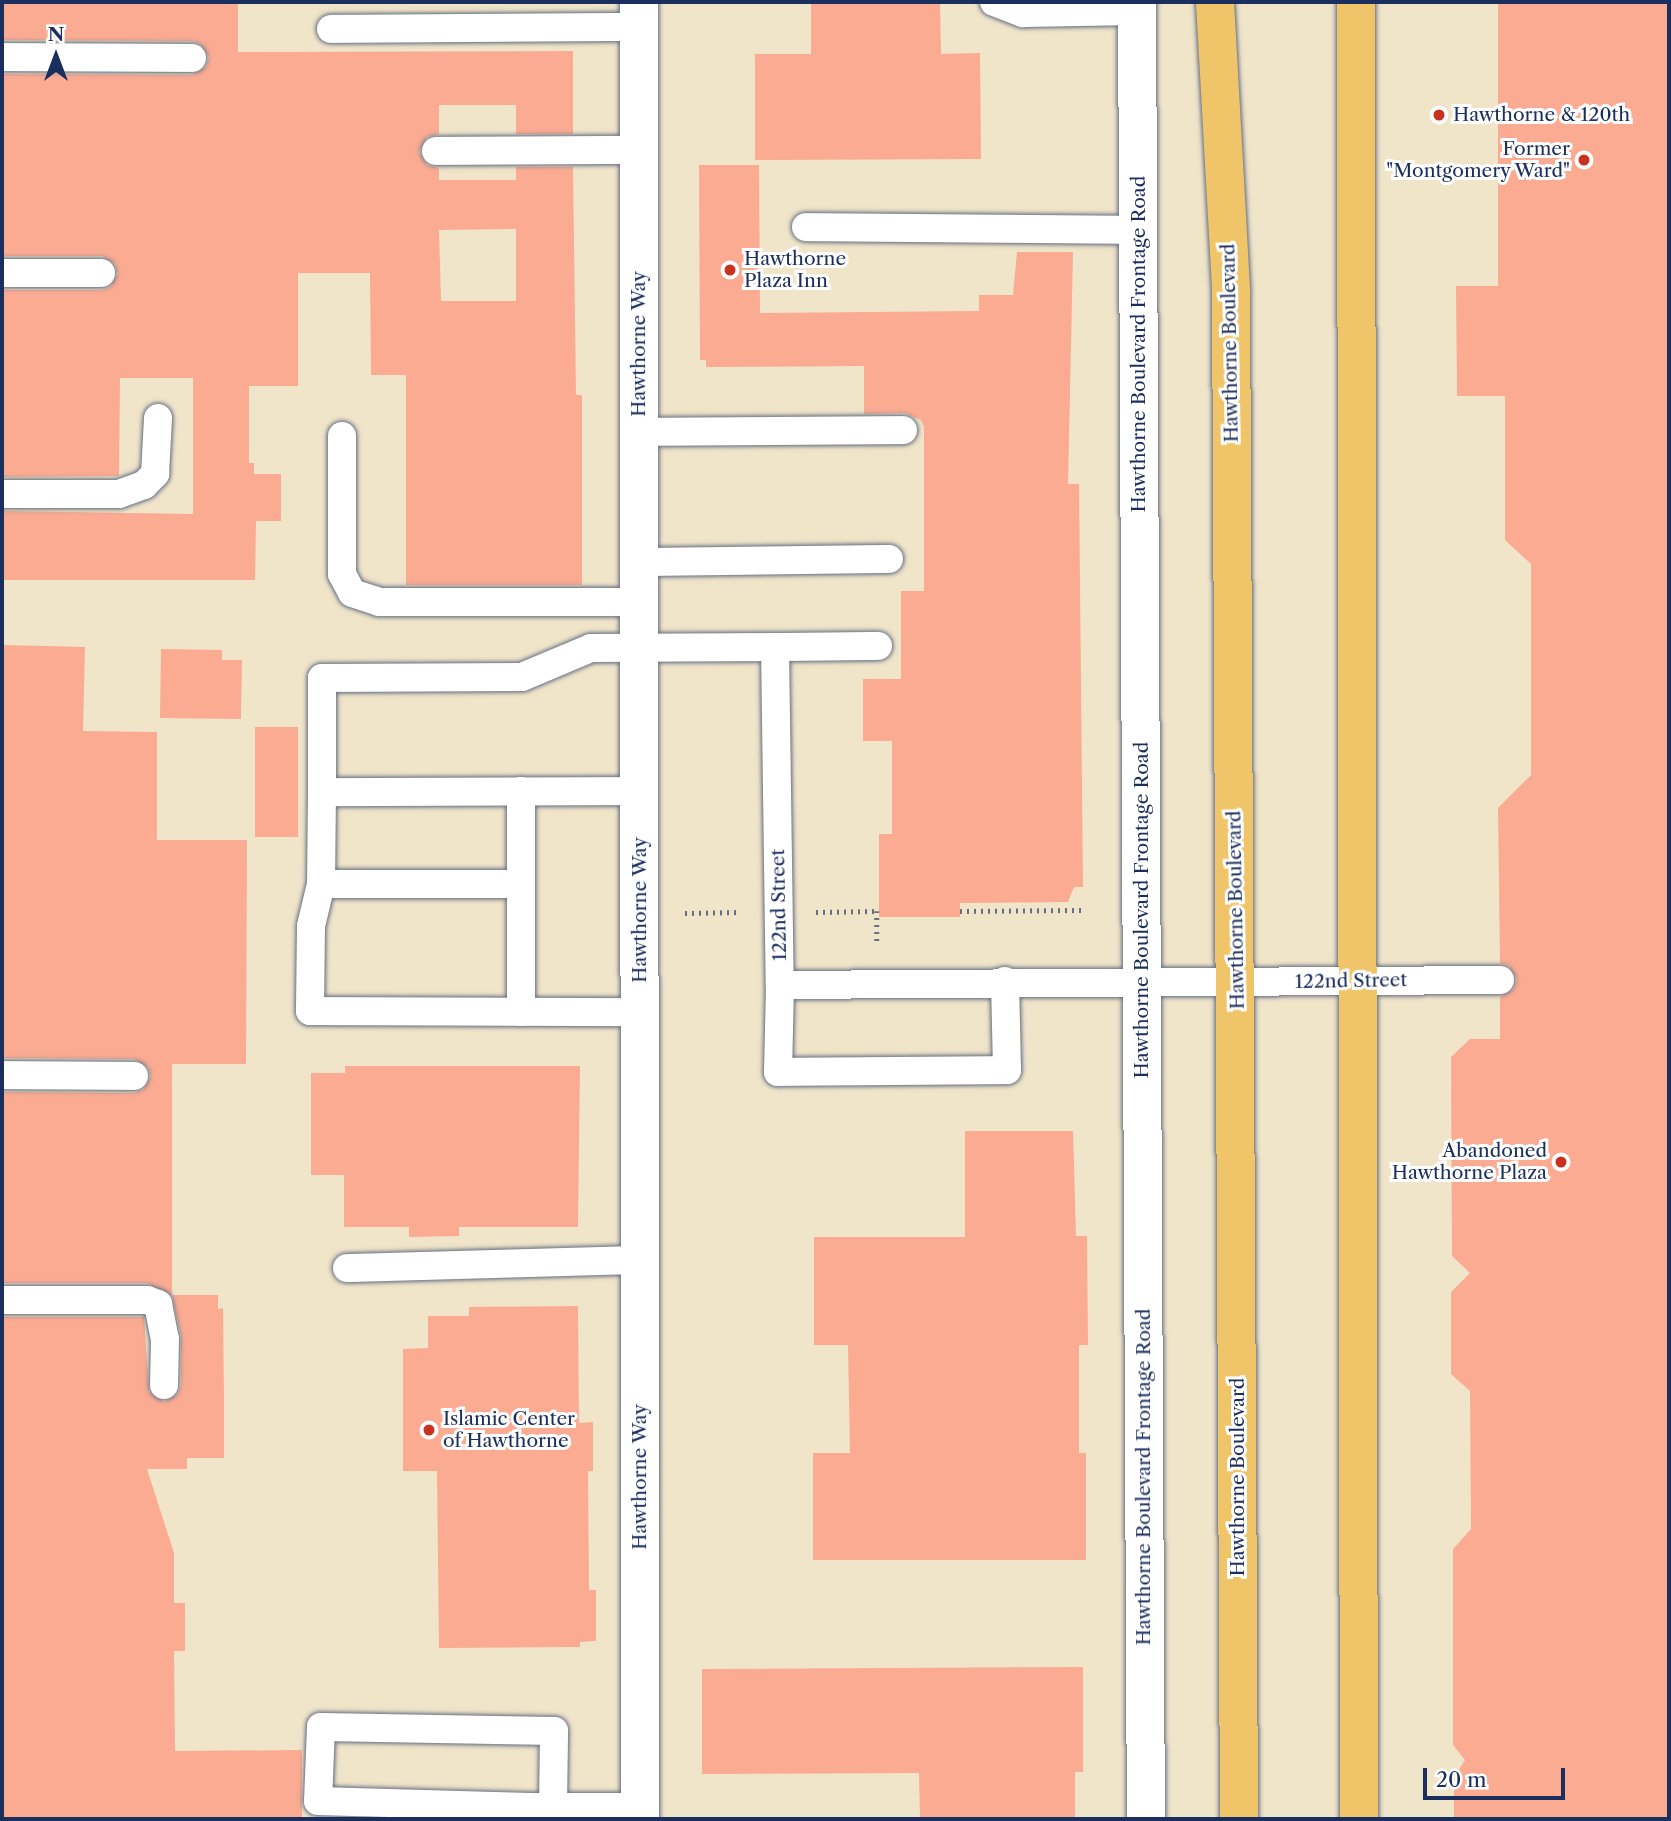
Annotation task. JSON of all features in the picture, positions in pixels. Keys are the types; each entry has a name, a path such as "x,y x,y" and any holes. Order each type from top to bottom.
{"main road":[{"name":"Hawthorne Boulevard","path":"1215,2 1231,291 1237,982 1239,1819"},
{"path":"1356,2 1359,1819"}],"street":[{"name":"Hawthorne Boulevard Frontage Road","path":"1137,6 1146,1819"},
{"name":"Hawthorne Way","path":"639,14 640,1813"}],"lane":[{"path":"994,2 1023,13 1137,6"},
{"path":"331,29 639,14"},
{"path":"2,57 192,58"},
{"path":"436,150 639,150"},
{"path":"806,227 1138,230"},
{"path":"2,274 101,274"},
{"path":"2,494 119,494 144,485 155,474 158,418"},
{"path":"639,432 903,430"},
{"path":"342,436 342,573 352,593 379,603 640,603"},
{"path":"640,562 889,559"},
{"path":"640,1012 310,1011 311,926 321,884 322,678 522,677 591,648 640,645 878,646"},
{"name":"122nd Street","path":"775,647 779,985 1005,981 1500,980"},
{"path":"521,791 521,1012"},
{"path":"322,792 640,791"},
{"path":"321,884 521,884"},
{"path":"779,985 778,1072 1007,1070 1005,981"},
{"path":"8,1063 134,1076"},
{"path":"347,1268 640,1260"},
{"path":"2,1300 147,1300 159,1304 165,1339 164,1385"},
{"path":"553,1807 554,1731 321,1727 318,1801 553,1807 640,1813"}],"path":[{"path":"960,911 1084,910"},
{"path":"833,912 879,911"}],"building":[{"path":"2,2 238,2 238,52 573,51 573,134 516,134 516,105 439,105 439,134 427,137 419,152 427,165 439,168 439,180 516,180 516,167 573,167 576,395 582,395 582,585 406,585 406,375 371,375 370,273 298,273 298,386 249,386 249,463 254,463 254,474 281,474 281,521 256,521 255,580 2,580 2,511 193,514 193,378 120,378 119,476 2,477 2,290 102,290 110,287 118,274 115,264 102,256 2,256 2,74 192,75 206,67 209,57 201,44 192,41 2,40","holes":["516,229 516,301 441,301 439,230"]},
{"path":"811,2 940,2 941,54 980,53 981,159 755,160 755,54 811,54"},
{"name":"Abandoned Hawthorne Plaza","path":"1498,2 1669,2 1669,1819 1454,1819 1454,1777 1465,1760 1453,1745 1453,1549 1471,1529 1470,1391 1451,1374 1451,1292 1470,1273 1452,1256 1451,1057 1470,1039 1500,1039 1500,997 1514,989 1517,979 1509,966 1500,963 1498,808 1531,775 1531,564 1505,540 1505,396 1457,396 1456,286 1498,286"},
{"path":"699,165 759,165 760,313 979,311 979,295 1013,295 1017,252 1073,252 1068,484 1079,484 1083,887 1074,887 1068,902 960,903 960,917 879,917 879,834 892,834 892,741 863,741 863,679 901,679 901,591 924,591 924,427 921,420 904,413 864,414 864,366 706,367 706,360 700,360"},
{"path":"2,645 85,647 83,731 157,732 157,840 247,840 246,1064 172,1064 172,1295 147,1283 2,1283 2,1092 134,1093 143,1090 151,1077 148,1067 134,1059 2,1058"},
{"path":"161,649 222,650 222,660 242,660 241,719 160,718"},
{"path":"255,727 298,727 298,837 255,837"},
{"path":"345,1066 580,1066 578,1227 459,1227 459,1236 409,1237 409,1227 344,1227 344,1175 311,1175 311,1073 345,1073"},
{"path":"965,1131 1073,1131 1076,1236 1087,1236 1088,1345 1079,1345 1079,1453 1086,1453 1086,1560 813,1560 813,1453 850,1453 848,1345 814,1345 814,1237 965,1237"},
{"path":"172,1295 218,1295 218,1309 223,1308 224,1401 224,1458 187,1458 187,1469 147,1469 174,1553 174,1603 185,1603 185,1651 174,1651 175,1751 302,1750 302,1819 2,1819 2,1317 144,1317 149,1392 164,1402 178,1394 181,1385 181,1336"},
{"path":"578,1306 579,1423 593,1422 593,1471 588,1471 589,1590 596,1590 596,1641 580,1642 580,1647 439,1648 437,1471 403,1471 403,1349 428,1348 428,1316 469,1316 469,1307"},
{"path":"1083,1667 1083,1772 1075,1772 1075,1819 920,1819 919,1773 702,1774 702,1669"}],"place":[{"name":"Hawthorne & 120th","path":"1439,115"},
{"name":"Former \"Montgomery Ward\"","path":"1584,160"},
{"name":"Hawthorne Plaza Inn","path":"730,270"},
{"name":"Abandoned Hawthorne Plaza","path":"1561,1162"},
{"name":"Islamic Center of Hawthorne","path":"429,1430"}]}
